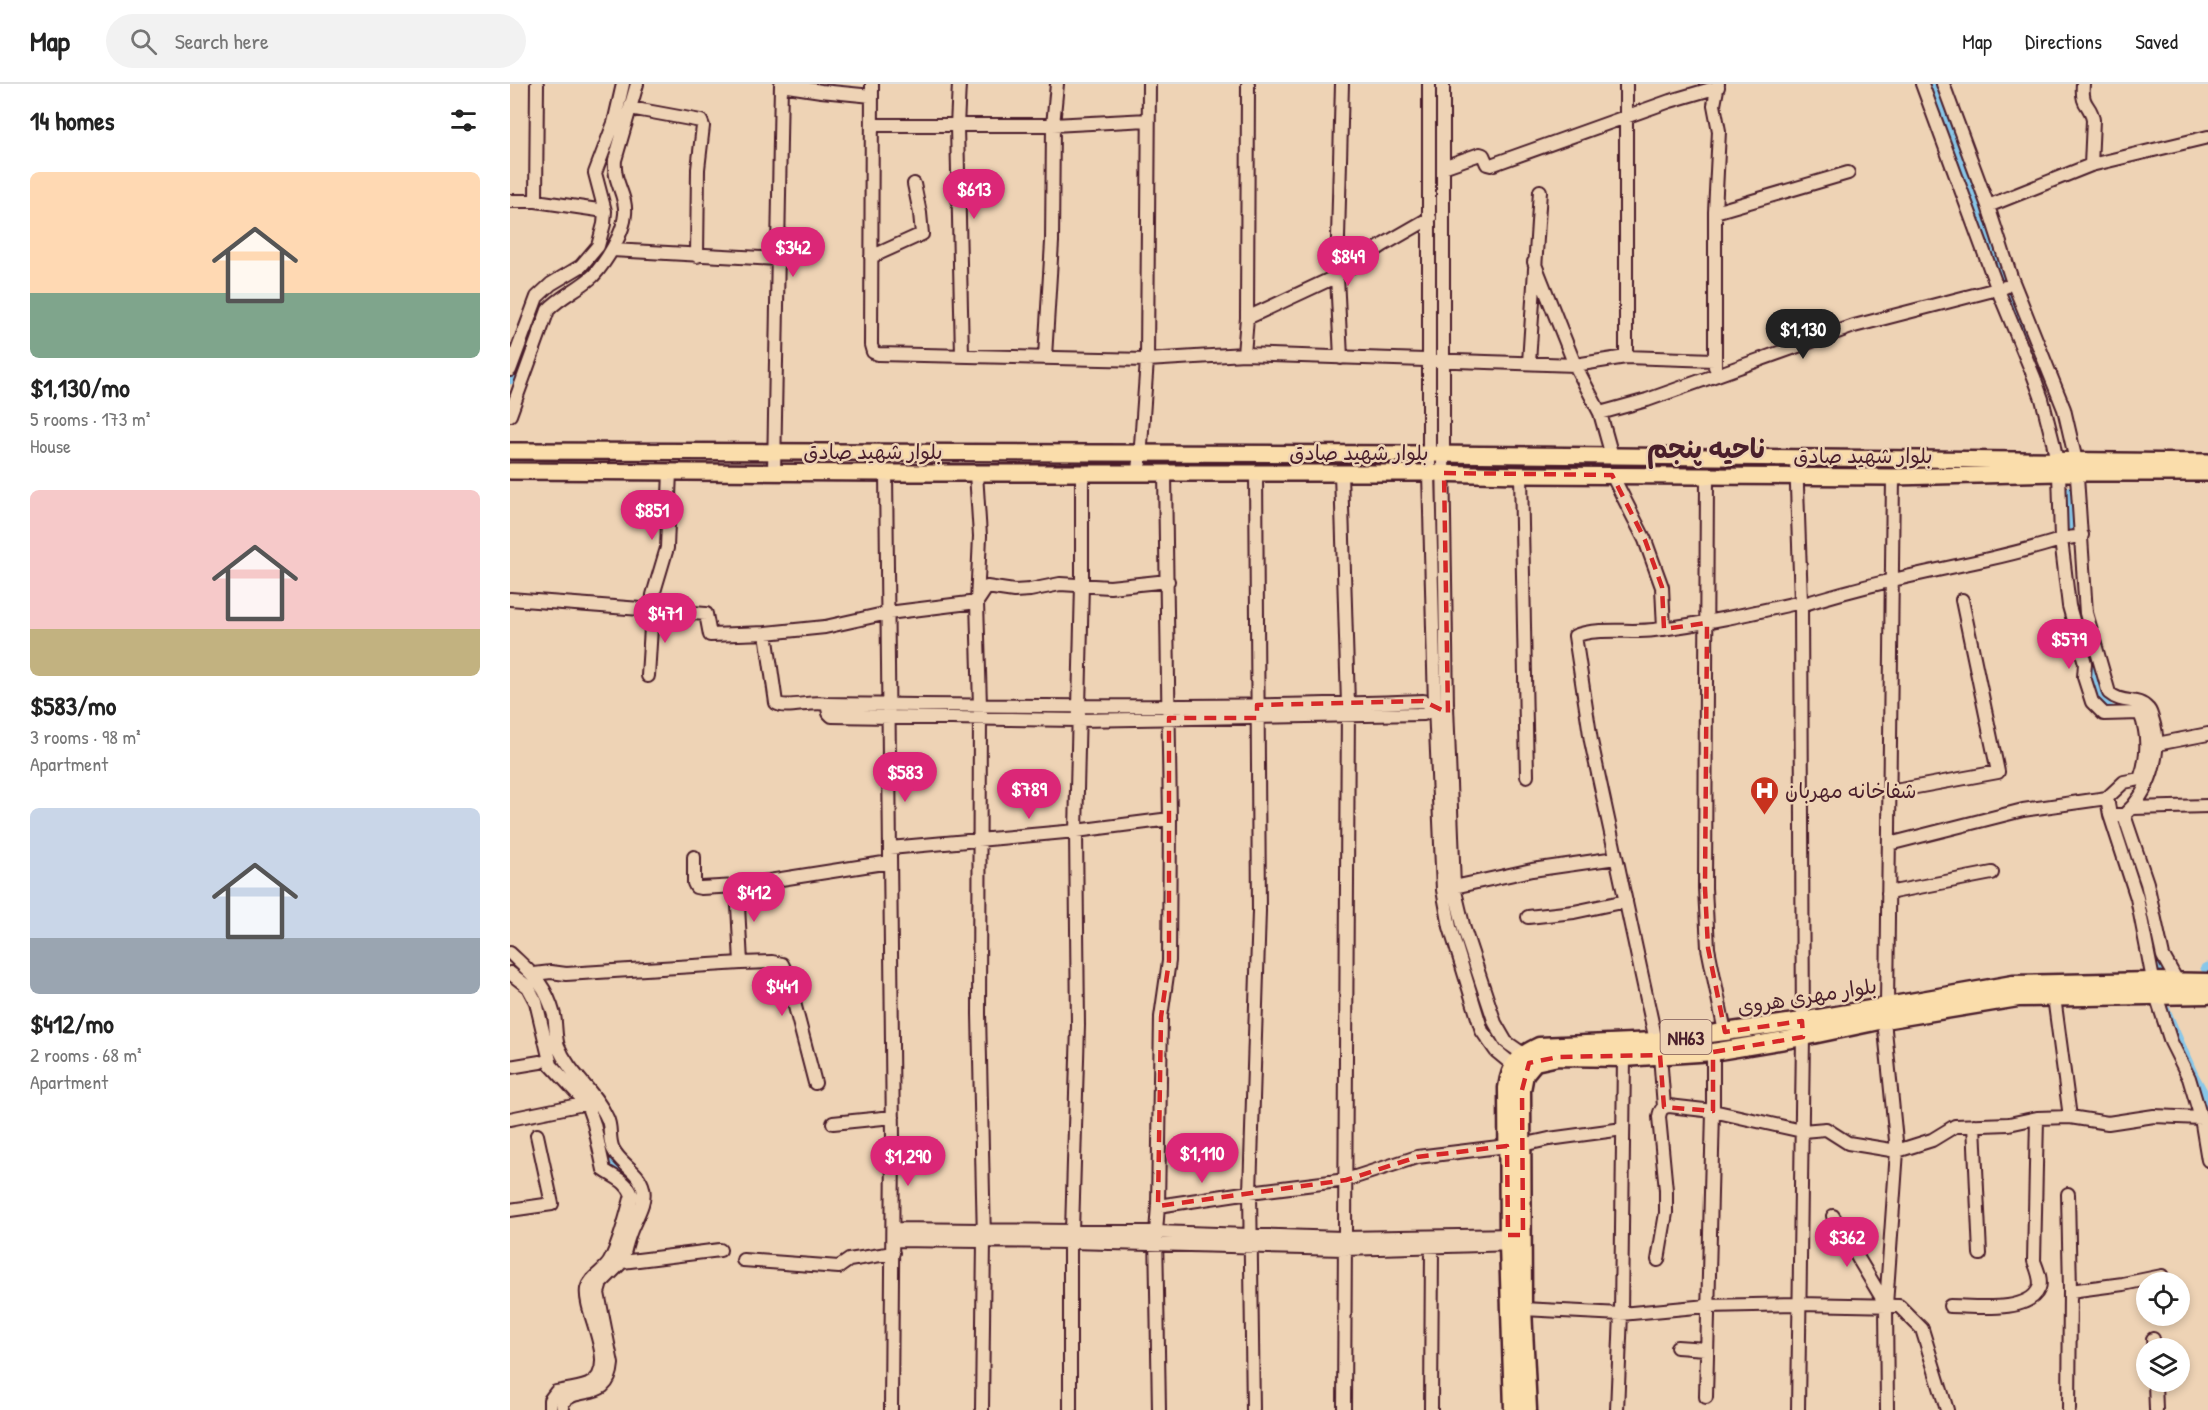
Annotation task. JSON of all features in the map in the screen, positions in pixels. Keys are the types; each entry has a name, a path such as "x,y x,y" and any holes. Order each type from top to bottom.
{"highway":[{"name":"بلوار مهری هروی","path":"1886,1012 2018,998 2154,988 2177,981 2208,982"},
{"name":"بلوار مهری هروی","path":"1524,1064 1539,1046 1658,1048 1713,1052 1802,1029 2013,984 2154,988 2208,995"},
{"name":"بلوار مهری هروی","path":"1524,1064 1558,1057 1624,1058 1725,1032 1802,1029"},
{"path":"1513,1410 1515,1146 1524,1064"},
{"path":"1515,1240 1523,1309 1528,1410"}],"main road":[{"name":"بلوار شهید صادق","path":"510,451 1436,454 1796,458 2058,467 2208,462"},
{"name":"بلوار شهید صادق","path":"510,471 1341,472 1893,477 2058,467"},
{"name":"بلوار شهید صادق","path":"2076,467 2208,473"}],"street":[{"path":"536,201 537,84"},
{"path":"510,370 537,297 551,284 580,266 598,246 604,224 604,212 595,173 614,123 623,84"},
{"path":"510,415 548,310 556,301 592,276 612,250 625,215 624,199 615,181 615,160 637,84"},
{"path":"774,472 781,84 821,91 872,90 873,352 878,354 1147,360 1244,354 1575,365 1626,357 1714,360"},
{"path":"959,84 957,126 962,355"},
{"path":"1045,357 1052,242 1053,125 1057,84"},
{"path":"1139,473 1147,360 1149,84"},
{"path":"1244,354 1247,318 1248,84"},
{"path":"1341,358 1337,276 1342,84"},
{"path":"1429,84 1429,360 1437,473 1443,890 1450,927 1482,1031 1496,1051 1524,1064"},
{"path":"1436,454 1444,361 1443,84"},
{"path":"1626,84 1626,357"},
{"path":"1888,844 2023,810 2107,798 2124,782 2140,780 2146,762 2146,728 2140,713 2104,714 2092,702 2084,676 2085,663 2069,606 2070,538 2076,467 2064,410 2006,287 1931,114 1922,84"},
{"path":"1943,84 1988,206 2006,287 2034,376 2058,467 2086,613 2109,693 2118,700 2141,703 2149,710 2155,727 2157,744 2151,775 2128,812 2163,956 2177,981"},
{"path":"2083,84 2083,102 2092,114 2093,120 2091,165"},
{"path":"1443,167 1482,154 1487,164 1491,165 1625,116 1718,86 1714,105 1719,131 1715,212 1714,360 1716,375"},
{"path":"1931,114 1951,107"},
{"path":"630,108 701,121 703,126 698,169 697,256"},
{"path":"873,125 1053,125 1148,120"},
{"path":"1988,206 2091,165 2208,137"},
{"path":"1715,212 1848,173"},
{"path":"871,257 922,234 914,184"},
{"path":"1529,363 1539,191"},
{"path":"510,201 536,201 604,212"},
{"path":"1247,318 1337,276 1383,245 1430,218"},
{"path":"612,250 778,260"},
{"path":"1534,262 1575,365 1600,413 1612,456"},
{"path":"1600,413 1647,400 1854,326 2006,287"},
{"path":"1796,458 1801,603 1802,1029 1798,1410"},
{"path":"648,676 653,595 667,548 670,471"},
{"path":"976,472 980,536 976,602 980,706 979,1014 983,1235 981,1410"},
{"path":"1253,1410 1250,1192 1258,911 1256,472"},
{"path":"1341,472 1348,710 1346,1180 1343,1244 1344,1410"},
{"path":"886,473 893,1117 891,1410"},
{"path":"1070,1410 1071,1236 1078,1025 1076,831 1082,584 1082,473"},
{"path":"1160,1410 1156,1238 1161,1017 1168,961 1170,819 1165,473"},
{"path":"1521,475 1527,776"},
{"path":"1612,475 1646,540 1659,578 1662,587 1664,629"},
{"path":"1707,476 1706,888 1708,948 1725,1032"},
{"path":"1887,1410 1886,1305 1897,1151 1886,1012 1893,477"},
{"path":"1664,1107 1658,1048 1591,741 1575,636 1707,623 1801,603 1854,588 2070,538"},
{"path":"510,599 707,614 710,635 766,633 825,627 888,613 976,602 987,587 1014,591 1060,584 1110,587 1168,581"},
{"path":"1889,792 1998,772 1962,600"},
{"path":"766,633 778,705 818,702 889,705 1078,706 1257,718 1348,710"},
{"path":"827,704 832,716 980,720 1078,720 1257,705 1424,714 1441,706"},
{"path":"1441,706 1454,887 1464,929 1495,1023 1506,1042 1524,1064"},
{"path":"2157,744 2208,734"},
{"path":"2107,798 2110,815 2137,898 2154,988 2171,1042 2189,1078 2201,1118 2208,1160"},
{"path":"2110,815 2208,806"},
{"path":"890,848 1076,831 1170,819"},
{"path":"694,856 696,887 737,886 891,862"},
{"path":"1454,887 1532,870 1616,858"},
{"path":"1888,893 1992,873"},
{"path":"737,886 741,963"},
{"path":"1528,917 1574,912 1626,901"},
{"path":"510,953 534,974 545,990 554,1016 558,1045 592,1102 594,1124 604,1170 624,1181 632,1195 610,1262 591,1281 587,1289 588,1302 602,1331 612,1364 611,1375 606,1385 566,1398 562,1403 563,1410"},
{"path":"534,974 741,963 782,964 815,1083"},
{"path":"511,975 528,987 536,1002 551,1065 609,1120 611,1146 618,1159 634,1173 644,1189 641,1207 629,1234 622,1262 598,1287 602,1331 600,1370 589,1384 556,1392 550,1400 550,1410"},
{"path":"2054,997 2070,1117"},
{"path":"1706,1396 1713,1052"},
{"path":"1617,1410 1621,1314 1624,1058"},
{"path":"510,1067 540,1062"},
{"path":"510,1119 592,1102"},
{"path":"1658,1260 1666,1213 1665,1173 1659,1117 1664,1107 1713,1112 1802,1131 1826,1129 1848,1143 1897,1151 1932,1140 1955,1126 2009,1124 2037,1118 2070,1117 2108,1123 2154,1116 2201,1118"},
{"path":"833,1123 893,1117"},
{"path":"1950,1306 2022,1304 2034,1296 2038,1289 2040,1282 2034,1261 2037,1118"},
{"path":"1974,1125 1980,1254"},
{"path":"1158,1206 1346,1180 1418,1157 1515,1146 1623,1129"},
{"path":"510,1210 552,1204 537,1135"},
{"path":"2068,1194 2069,1410"},
{"path":"1833,1216 1886,1305"},
{"path":"743,1260 839,1267 849,1260 893,1241 983,1235 1432,1247 1515,1240"},
{"path":"1343,1244 1515,1240"},
{"path":"1431,1410 1432,1247"},
{"path":"622,1262 720,1250"},
{"path":"2070,1291 2136,1281"},
{"path":"1523,1309 1621,1314 1707,1306 1799,1304 1899,1306 1922,1329 1947,1410"},
{"path":"1677,1347 1706,1349"},
{"path":"2155,1392 2156,1410"}],"highlighted area":[{"path":"1444,473 1612,475 1645,540 1662,587 1664,629 1707,623 1705,888 1708,948 1725,1032 1802,1021 1803,1037 1713,1052 1713,1111 1664,1107 1660,1055 1558,1057 1529,1063 1522,1090 1523,1235 1508,1235 1507,1146 1417,1157 1346,1180 1158,1206 1161,1017 1169,961 1169,718 1257,718 1257,705 1423,701 1448,713"}],"waterway":[{"path":"1932,84 2022,333"},
{"path":"510,380 516,364"},
{"path":"2066,543 2072,500 2070,491"},
{"path":"2088,659 2103,702 2111,710 2118,710"},
{"path":"2119,828 2141,884 2148,914 2151,944"},
{"path":"2151,955 2162,972"},
{"path":"2166,1010 2205,1095 2206,1125"},
{"path":"596,1109 600,1115 602,1139"},
{"path":"604,1155 607,1162 633,1184 635,1198"}],"place":[{"name":"شفاخانه مهربان","path":"1764,816"}],"district":[{"name":"ناحیه پنجم","path":"1706,448"}]}
